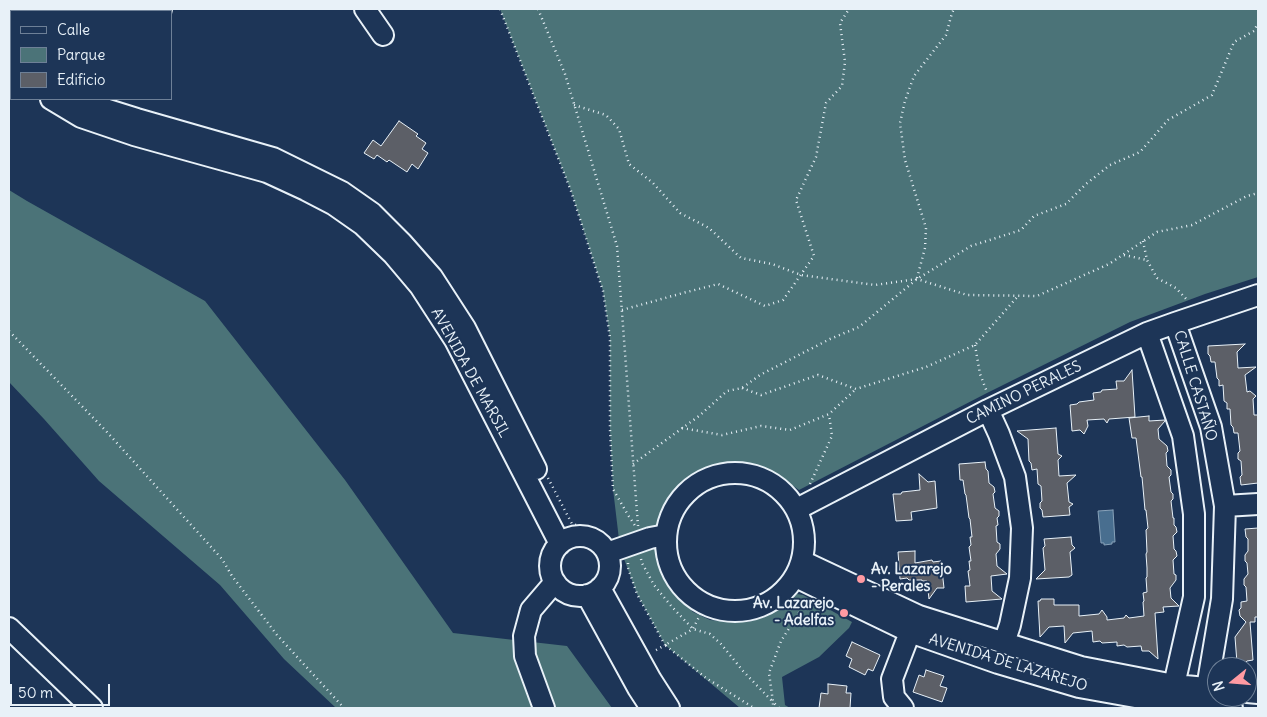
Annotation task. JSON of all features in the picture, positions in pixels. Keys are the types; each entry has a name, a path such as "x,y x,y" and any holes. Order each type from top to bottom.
{"street":[{"path":"365,9 383,34"},
{"name":"AVENIDA DE MARSIL","path":"57,100 86,105 273,158 342,192 372,213 432,277 465,328 568,536"},
{"name":"CAMINO PERALES","path":"797,509 991,409 1148,333 1258,295"},
{"name":"CALLE CASTAÑO","path":"1185,320 1211,427 1225,506 1222,599 1216,657"},
{"name":"CALLE CASTAÑO","path":"1148,333 1183,436 1194,514 1194,597 1174,685"},
{"path":"991,409 1015,478 1022,528 1020,578 1010,625 1004,643"},
{"path":"731,472 751,474 769,481 785,493 797,509 803,526 805,544 799,569 783,593 766,605 746,611 725,611 705,605 691,596 679,583 671,568 667,552 666,535 670,516 680,499 694,485 712,476 731,472"},
{"path":"1225,506 1258,504"},
{"path":"607,553 666,535"},
{"path":"544,708 525,656 524,636 531,610 552,585 550,562 553,553 568,536 584,536 602,545 610,563 609,574 604,583 594,592 579,596 552,585"},
{"name":"AVENIDA DE LAZAREJO","path":"799,569 919,616 1081,668 1174,685 1207,688"},
{"name":"AVENIDA DE LAZAREJO","path":"799,569 910,632 998,663 1079,686 1163,702 1232,708"},
{"path":"594,592 638,688 651,708"},
{"path":"594,592 669,708"},
{"path":"9,628 92,708"},
{"path":"903,708 894,696 892,679 910,632"}],"path":[{"path":"500,9 571,191 603,291 610,338 610,430 613,489 638,529 617,246 565,74 538,9"},
{"path":"622,310 718,284 765,306 783,300 814,256 796,200 816,157 826,104 842,86 845,62 840,23 849,9"},
{"path":"917,279 925,248 926,228 905,160 900,123 914,76 946,35 954,9"},
{"path":"633,464 699,416 727,391 742,388 760,375 830,338 859,326 917,279 971,246 1021,230 1034,216 1066,204 1086,184 1110,165 1140,152 1168,120 1212,95 1234,42 1254,31 1258,23"},
{"path":"574,105 606,115 619,129 629,164 653,183 680,213 709,228 741,258 772,264 801,275 876,285 917,279 967,295 1037,296 1108,264 1157,232 1192,225 1247,196 1258,193"},
{"path":"1143,241 1147,260 1157,278 1176,288 1187,300 1185,320"},
{"path":"1122,254 1147,260"},
{"path":"682,428 722,435 761,426 790,430 829,414 856,389 926,367 975,345 1018,296"},
{"path":"9,331 106,431 222,559 232,576 277,634 344,708"},
{"path":"975,345 980,374 991,409"},
{"path":"742,388 761,395 818,375 856,389"},
{"path":"811,488 811,482 832,436 829,414"},
{"path":"546,474 572,524 568,536 546,546 545,574 542,580 552,585"},
{"path":"638,542 642,563 654,585 693,629 710,634 722,644 743,671 779,708"},
{"path":"628,561 628,568 637,594 665,645 706,678 754,708"},
{"path":"773,708 769,672 781,641 811,594"},
{"path":"652,653 693,629 705,605"}],"green space":[{"path":"500,9 1258,9 1258,277 1205,294 1130,322 799,490 775,473 754,464 733,462 711,466 689,478 675,491 663,509 657,533 656,548 660,568 669,585 693,612 710,620 748,622 765,617 784,606 797,594 803,595 852,622 849,628 819,657 782,677 785,705 790,708 740,708 665,645 637,594 620,548 613,489 610,430 610,338 603,291 571,191"},
{"path":"9,190 205,301 345,480 453,633 567,646 612,708 336,708 284,659 220,585 99,481 9,382"}],"water":[{"path":"1113,510 1115,542 1104,545 1104,543 1101,543 1098,511"}],"building":[{"path":"399,121 418,134 416,136 426,143 422,149 428,153 418,169 412,164 407,172 389,160 387,162 377,155 374,159 364,153 373,140 381,146"},
{"path":"1245,344 1237,352 1238,368 1256,367 1245,375 1247,392 1250,391 1256,396 1253,399 1254,415 1258,415 1258,483 1241,485 1240,477 1242,475 1241,461 1238,459 1240,451 1238,433 1234,433 1231,425 1230,409 1227,409 1227,403 1224,401 1223,385 1219,386 1215,362 1211,362 1208,346"},
{"path":"1132,370 1135,417 1109,419 1107,423 1104,419 1087,420 1088,426 1084,434 1080,430 1072,431 1070,405 1094,400 1093,393 1117,389 1116,381 1124,381"},
{"path":"1149,416 1149,421 1165,420 1158,429 1159,439 1167,446 1168,451 1166,453 1167,466 1171,470 1169,477 1173,499 1171,501 1174,525 1177,532 1173,536 1174,549 1177,556 1173,560 1176,580 1170,588 1171,598 1179,606 1163,607 1164,612 1155,613 1158,659 1149,651 1142,651 1141,646 1127,647 1124,645 1117,646 1117,642 1093,642 1092,631 1073,633 1065,643 1064,626 1049,627 1040,637 1038,601 1041,599 1054,599 1054,605 1079,605 1079,616 1099,614 1102,610 1107,620 1124,618 1126,615 1129,618 1144,616 1143,593 1147,592 1146,530 1148,528 1136,438 1132,438 1129,418"},
{"path":"1056,428 1058,454 1062,456 1058,460 1059,476 1076,475 1067,483 1069,502 1073,504 1069,507 1070,515 1043,517 1040,508 1042,501 1041,486 1038,484 1037,469 1032,470 1029,461 1028,439 1017,431"},
{"path":"985,462 989,483 994,487 995,508 999,511 998,525 996,526 997,542 1000,544 1000,549 996,554 997,566 1007,574 991,576 992,591 1002,599 966,602 965,586 970,586 968,571 970,570 969,561 971,561 970,537 972,537 963,480 960,480 959,464"},
{"path":"919,474 928,482 935,481 937,508 911,512 912,520 896,521 893,494 920,490"},
{"path":"1258,528 1258,617 1255,617 1255,622 1250,622 1253,657 1237,657 1235,637 1246,622 1240,616 1239,610 1241,602 1247,601 1244,579 1248,574 1245,555 1248,551 1248,539 1245,529"},
{"path":"1071,537 1072,545 1075,548 1070,552 1072,575 1069,577 1036,579 1045,570 1044,539"},
{"path":"915,551 915,563 932,560 933,562 941,561 944,588 937,588 929,599 927,581 909,580 907,578 900,579 898,552"},
{"path":"852,642 880,655 873,671 868,669 865,675 849,667 852,659 846,656"},
{"path":"926,670 944,676 940,686 947,688 942,702 913,692 919,675 924,677"},
{"path":"828,684 847,686 846,693 851,693 850,708 819,708 821,693 828,694"}],"place":[{"name":"Av. Lazarejo - Perales","path":"861,579"},
{"name":"Av. Lazarejo - Adelfas","path":"844,613"}]}
